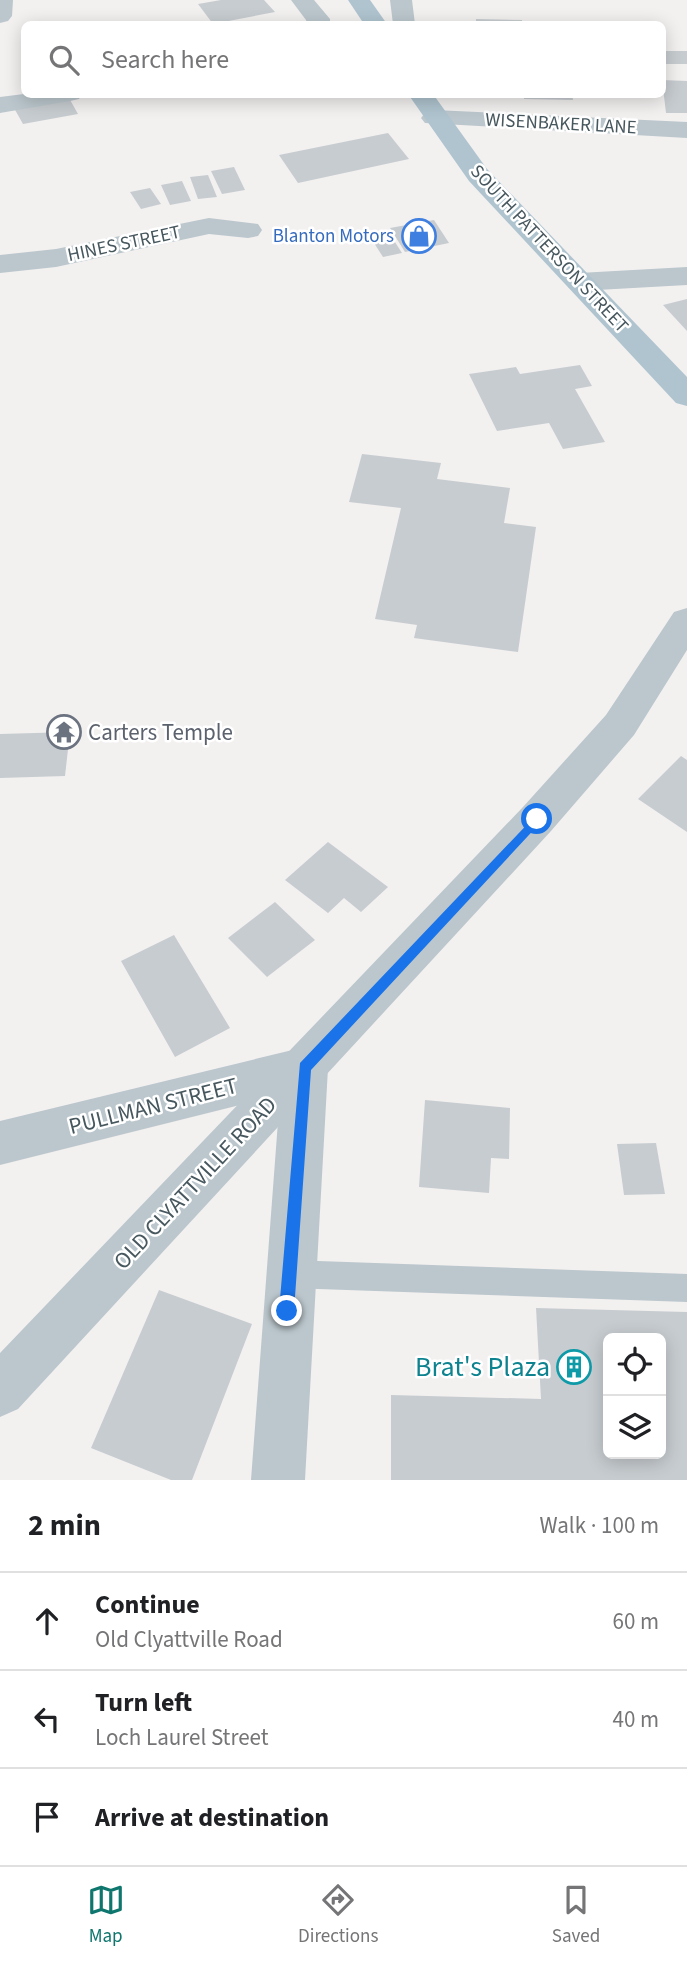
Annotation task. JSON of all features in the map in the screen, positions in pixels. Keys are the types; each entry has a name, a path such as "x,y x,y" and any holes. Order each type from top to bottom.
{"main road":[{"path":"359,0 373,21"},
{"name":"SOUTH PATTERSON STREET","path":"427,106 478,175 687,396"}],"street":[{"path":"0,16 2,0"},
{"path":"302,0 318,21"},
{"path":"401,0 404,21"},
{"path":"0,105 45,98"},
{"name":"WISENBAKER LANE","path":"427,106 687,130"},
{"name":"HINES STREET","path":"0,264 56,258 209,226 248,230"},
{"path":"579,282 687,276"},
{"name":"OLD CLYATTVILLE ROAD","path":"0,1391 537,819 620,725 687,621"},
{"path":"278,1480 305,1068"},
{"name":"PULLMAN STREET","path":"0,1143 305,1068"}],"lane":[{"path":"290,1274 687,1288"}],"building":[{"path":"221,0 264,0 275,12 228,21 211,21 198,4"},
{"path":"476,19 522,20 522,21"},
{"path":"666,51 687,51 687,64 666,64"},
{"path":"666,80 687,81 687,113 666,113"},
{"path":"69,98 78,114 23,124 14,108"},
{"path":"573,98 573,100 524,99"},
{"path":"388,133 409,159 298,183 279,155"},
{"path":"234,167 245,190 222,194 211,171"},
{"path":"208,175 217,197 198,199 190,177"},
{"path":"182,181 191,201 170,205 161,185"},
{"path":"150,188 161,204 141,209 130,192"},
{"name":"Blanton Motors","path":"434,220 449,243 405,252 390,228"},
{"path":"393,239 402,253 383,257 374,243"},
{"path":"687,299 687,331 663,305"},
{"path":"580,365 592,386 575,389 605,442 563,449 549,423 497,431 469,374 516,367 520,374"},
{"path":"362,454 441,463 437,479 510,488 504,523 536,527 518,652 414,638 417,625 375,619 401,508 349,502"},
{"path":"70,732 65,776 0,778 0,734"},
{"path":"681,756 687,760 687,832 638,799"},
{"path":"328,842 388,887 361,912 344,898 328,913 285,880"},
{"path":"275,902 315,940 267,977 228,938"},
{"path":"174,935 230,1028 175,1057 121,961"},
{"path":"425,1100 510,1108 509,1159 491,1158 489,1193 419,1187"},
{"path":"656,1143 665,1194 624,1195 617,1144"},
{"path":"159,1290 252,1324 192,1480 171,1480 91,1448"},
{"name":"Brat's Plaza","path":"536,1308 687,1312 687,1480 391,1480 391,1395 541,1399"}],"place":[{"name":"Blanton Motors","path":"419,236"},
{"name":"Carters Temple","path":"64,732"},
{"name":"Brat's Plaza","path":"574,1367"}],"route":[{"path":"287,1311 305,1068 537,819"}]}
